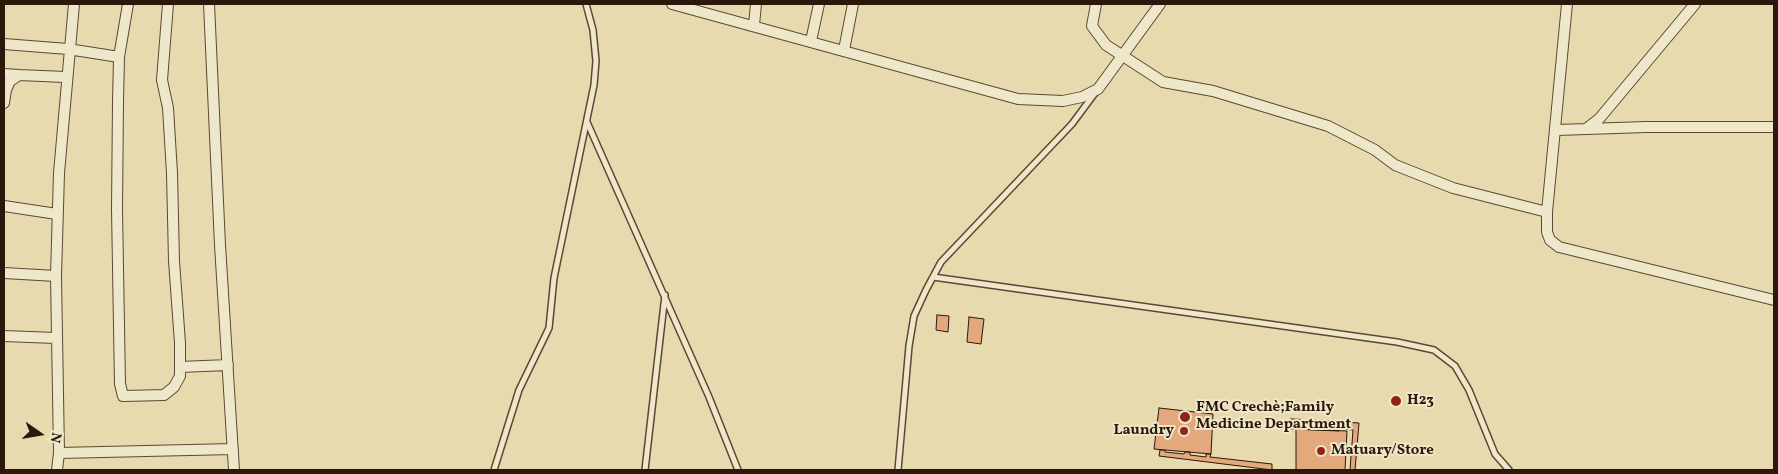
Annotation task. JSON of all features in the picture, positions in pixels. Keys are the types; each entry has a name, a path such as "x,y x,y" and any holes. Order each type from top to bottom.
{"street":[{"path":"57,470 59,453 56,338 57,214 65,77 74,4"},
{"path":"128,4 119,58 117,209 120,384 123,396 164,395 174,387 180,376 172,173 168,108 162,80 168,4"},
{"path":"209,4 234,470"},
{"path":"672,4 1018,99 1063,101 1082,97 1098,89 1160,4"},
{"path":"754,25 756,4"},
{"path":"811,41 819,4"},
{"path":"844,50 853,4"},
{"path":"1096,4 1092,26 1106,45 1163,82 1213,91 1328,126 1375,150 1404,168 1453,188 1547,212"},
{"path":"1567,4 1547,212 1547,232 1550,240 1559,246 1774,300"},
{"path":"1586,129 1599,119 1695,4"},
{"path":"4,44 68,49 119,58"},
{"path":"4,74 65,77"},
{"path":"4,103 10,81 19,75"},
{"path":"1556,130 1774,127"},
{"path":"4,206 57,214"},
{"path":"4,273 56,276"},
{"path":"4,336 56,338"},
{"path":"180,368 228,365"},
{"path":"59,453 233,449"}],"lane":[{"path":"494,470 519,390 550,328 554,278 587,122 596,61 593,30 586,4"},
{"path":"898,470 913,323 933,277 941,262 1072,124 1098,89"},
{"path":"587,122 709,396 738,470"},
{"path":"933,277 1398,342 1434,350 1455,366 1469,390 1496,454 1509,470"},
{"path":"645,470 665,295"}],"building":[{"path":"937,315 949,316 948,332 936,330"},
{"path":"969,317 984,319 981,344 967,342"},
{"name":"Laundry","path":"1159,408 1213,414 1211,454 1154,449"},
{"path":"1291,419 1339,421 1339,431 1291,429"},
{"path":"1343,422 1359,423 1355,470 1350,470 1353,430 1342,429"},
{"name":"Matuary/Store","path":"1296,429 1347,431 1345,470 1296,470"},
{"path":"1160,450 1184,454 1185,452 1190,452 1190,455 1206,457 1206,454 1211,454 1210,457 1272,464 1272,470 1159,456"}],"place":[{"name":"H23","path":"1396,401"},
{"name":"FMC Crechè;Family Medicine Department","path":"1185,417"},
{"name":"Laundry","path":"1184,431"},
{"name":"Matuary/Store","path":"1321,451"}]}
